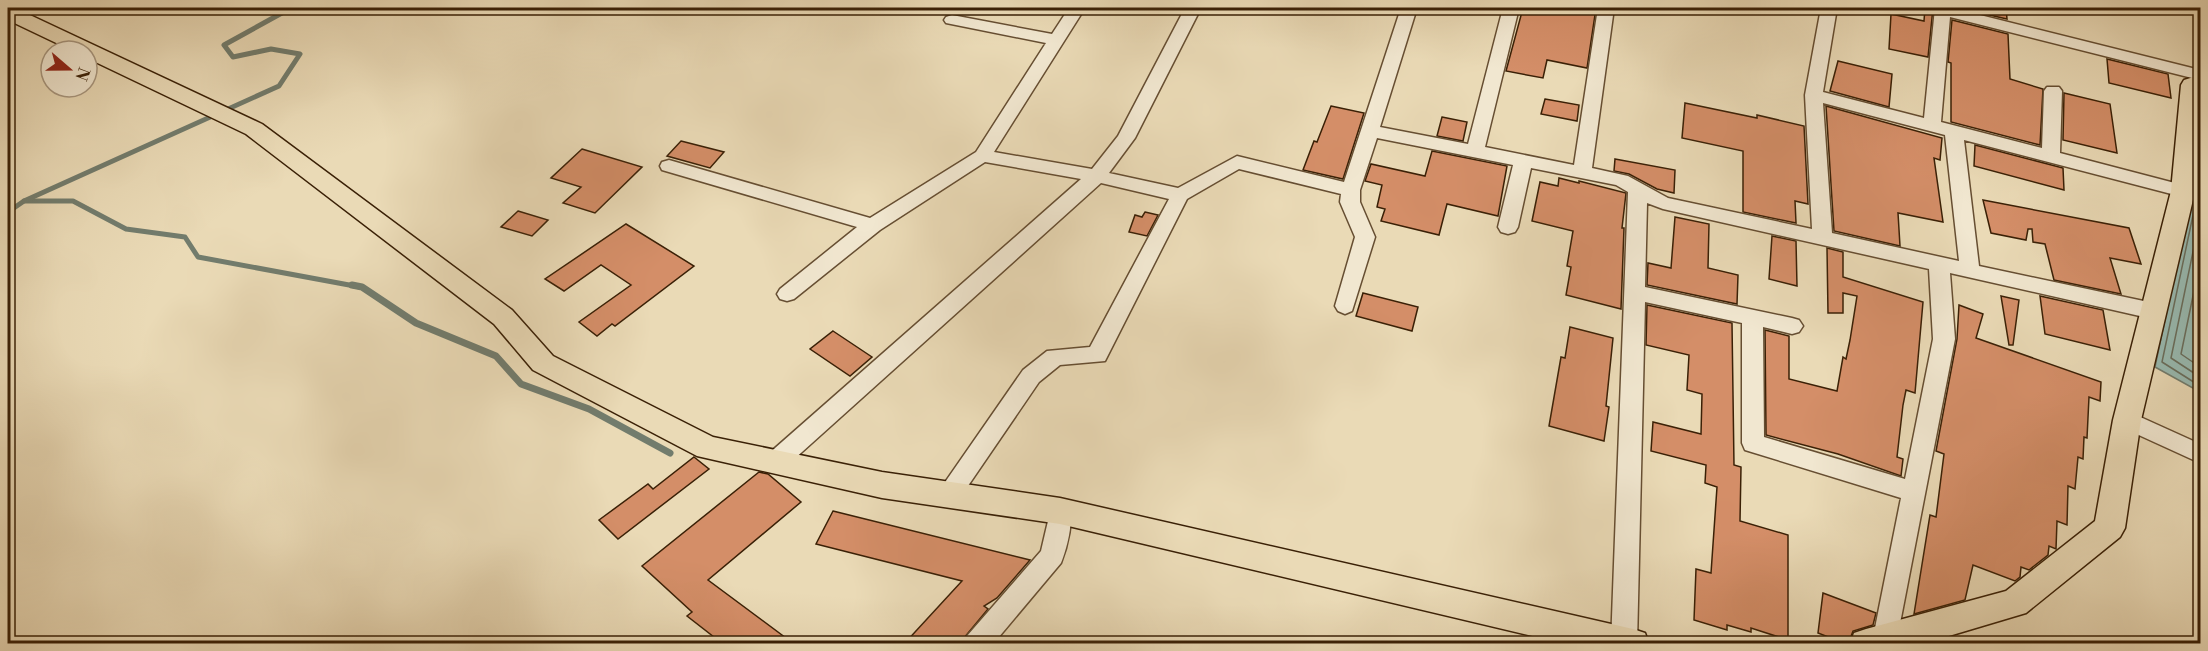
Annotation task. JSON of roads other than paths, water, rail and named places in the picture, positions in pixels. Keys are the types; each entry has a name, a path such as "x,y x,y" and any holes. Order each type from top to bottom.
{"main road":[{"path":"8,12 254,129 503,317 543,363 707,448 882,485 1060,511 1627,643"},
{"path":"1876,641 2015,603 2109,528 2127,420 2183,191 2192,85 2200,82"}],"street":[{"path":"787,294 873,225 982,156 1077,8"},
{"path":"774,463 1097,176 1126,138 1194,8"},
{"path":"1345,306 1365,237 1350,202 1351,190 1371,130 1376,104 1409,8"},
{"path":"1475,152 1511,8"},
{"path":"1582,173 1606,8"},
{"path":"1822,238 1814,95 1829,8"},
{"path":"2019,8 2021,28"},
{"path":"1932,127 1943,9 2200,75"},
{"path":"952,20 1056,40"},
{"path":"2051,157 2054,91"},
{"path":"1814,95 2183,191"},
{"path":"1371,130 1621,180 1663,203 2153,311"},
{"path":"1954,133 1970,271"},
{"path":"982,156 1097,176 1180,195"},
{"path":"1508,227 1523,161"},
{"path":"949,495 1031,376 1055,357 1097,355 1180,195 1237,162 1351,190"},
{"path":"669,166 873,225"},
{"path":"1627,643 1638,189"},
{"path":"1876,641 1914,492 1944,339 1939,264"},
{"path":"1635,292 1792,326"},
{"path":"1752,317 1753,443 1914,492"},
{"path":"2127,420 2200,454"},
{"path":"976,644 1052,555 1060,511"}],"water":[{"path":"2200,153 2200,392 2155,367"}],"waterway":[{"path":"24,201 279,86 300,54 271,49 233,57 224,45 291,8"},
{"path":"8,212 24,201"},
{"path":"24,201 73,201 126,229 185,237 198,257 360,287"},
{"path":"352,285 362,287 416,323 496,356 521,384 589,409 670,453"}]}
